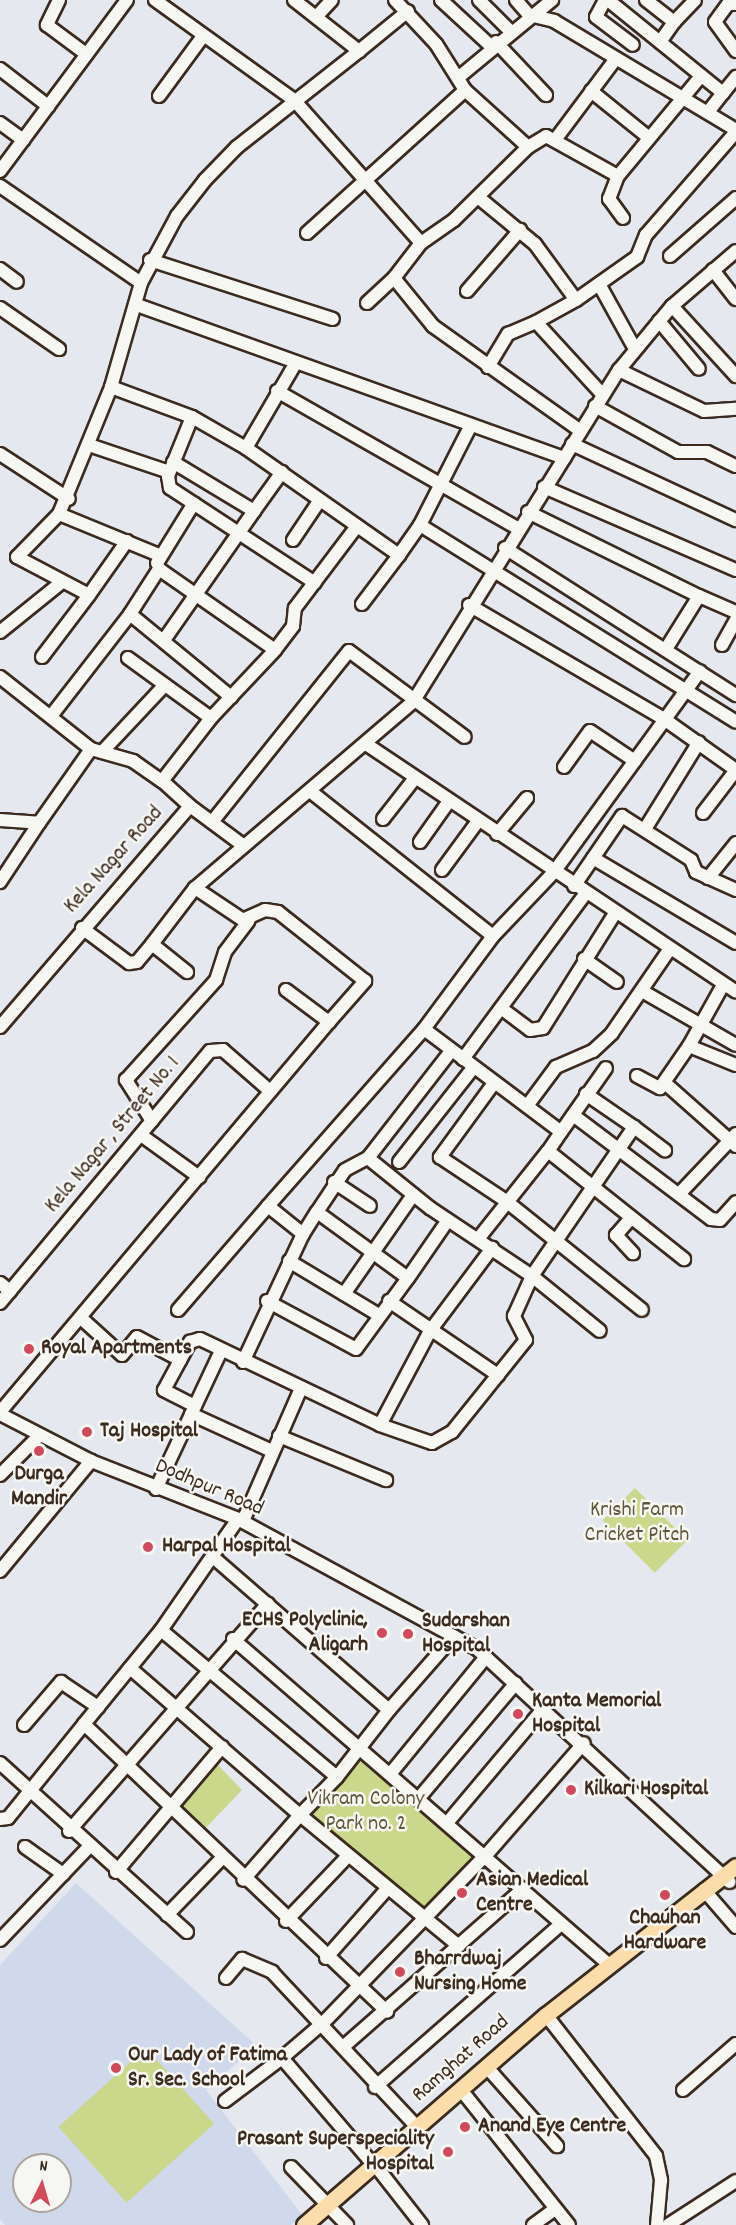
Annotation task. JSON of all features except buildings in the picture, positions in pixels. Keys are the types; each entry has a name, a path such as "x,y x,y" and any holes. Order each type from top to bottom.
{"main road":[{"name":"Ramghat Road","path":"376,2167 466,2096 610,1965 730,1878 736,1866"},
{"name":"Ramghat Road","path":"304,2225 331,2207 417,2127 707,1894"},
{"name":"Ramghat Road","path":"316,2225 331,2207"}],"street":[{"path":"58,0 47,26 86,54"},
{"path":"0,171 127,0"},
{"path":"155,0 294,100 367,177 421,243"},
{"path":"294,0 358,51"},
{"path":"316,17 332,0"},
{"path":"395,0 408,11 459,77 465,90 528,147"},
{"path":"480,0 510,31"},
{"path":"488,367 508,334 576,300 641,254 646,235 736,131 684,96 614,61 554,21 529,15 516,0"},
{"path":"459,77 529,15 552,0"},
{"path":"633,45 596,17 606,0 723,93"},
{"path":"646,0 674,22"},
{"path":"660,42 694,0"},
{"path":"447,2 546,95"},
{"path":"736,4 728,4 715,25 736,51"},
{"path":"89,595 17,558 59,514 69,499 111,387 137,305 141,283 150,260 206,180 294,100 408,11"},
{"path":"159,96 203,36"},
{"path":"555,140 614,61"},
{"path":"0,69 48,106"},
{"path":"623,218 609,200 618,176 701,75"},
{"path":"708,112 736,77"},
{"path":"307,232 465,90"},
{"path":"591,91 648,138"},
{"path":"0,123 23,140"},
{"path":"367,303 394,278 421,243 478,197 541,136 555,140 618,176"},
{"path":"0,186 141,283"},
{"path":"478,197 520,230 576,300"},
{"path":"670,256 736,198"},
{"path":"467,291 520,230"},
{"path":"82,928 129,963 137,962 195,888 413,702 446,654 469,605 619,370 672,306 736,251"},
{"path":"150,260 333,319"},
{"path":"0,269 18,282"},
{"path":"713,270 736,299"},
{"path":"394,278 433,326 581,431"},
{"path":"599,284 635,349"},
{"path":"137,305 295,364 564,458"},
{"path":"672,306 736,376"},
{"path":"0,308 59,349"},
{"path":"659,321 699,369"},
{"path":"536,322 602,394"},
{"path":"246,448 277,391 295,364"},
{"path":"619,370 704,411 736,410"},
{"path":"111,387 192,417 246,448 399,555"},
{"path":"277,391 518,528"},
{"path":"595,406 678,452 708,452 736,466"},
{"path":"192,417 171,467 170,488 241,531 315,583"},
{"path":"362,604 420,525 471,425"},
{"path":"572,444 736,520"},
{"path":"89,445 171,467 254,511"},
{"path":"0,454 69,499"},
{"path":"164,640 199,596 282,472"},
{"path":"544,487 736,570"},
{"path":"293,540 320,500"},
{"path":"51,716 130,614 159,569 159,555 194,503"},
{"path":"528,512 736,612"},
{"path":"59,514 159,555"},
{"path":"420,525 736,722"},
{"name":"Kela Nagar Road","path":"0,1027 82,928 190,806 162,781 211,718 275,650 315,583 357,526"},
{"path":"42,657 127,541"},
{"path":"505,548 736,695"},
{"path":"159,569 275,650"},
{"path":"0,632 62,582"},
{"path":"558,610 571,591"},
{"path":"666,649 699,596"},
{"path":"469,605 664,719 699,741 736,770 703,813"},
{"path":"130,614 231,697"},
{"path":"722,645 736,620"},
{"path":"212,822 342,654 356,653 413,702 465,738"},
{"path":"128,658 211,718"},
{"path":"178,1310 424,1029 493,936 554,872 700,671"},
{"path":"0,676 97,751 133,761 162,781"},
{"path":"0,882 39,823 97,751 165,685"},
{"path":"564,767 590,731 635,760"},
{"path":"645,829 699,741"},
{"path":"366,744 614,915 736,992"},
{"path":"383,819 415,778"},
{"path":"309,791 493,936"},
{"path":"496,834 526,798"},
{"path":"420,842 449,801"},
{"path":"190,806 244,846"},
{"path":"573,886 618,818 627,816 708,878 736,890"},
{"path":"0,820 39,823"},
{"path":"442,870 478,821"},
{"path":"708,878 736,843"},
{"path":"593,858 736,943"},
{"path":"195,888 249,921"},
{"path":"463,1059 585,894"},
{"path":"0,1413 364,981 278,912 265,910 249,921 225,952 216,980 126,1080 152,1121"},
{"path":"501,1008 530,1030 543,1028 584,958 614,915"},
{"path":"152,944 188,972"},
{"path":"527,1106 556,1067 602,1044 642,991 669,950"},
{"path":"584,958 617,982"},
{"path":"637,1076 656,1089 665,1083 689,1046 723,985"},
{"path":"286,990 329,1022"},
{"path":"642,991 736,1045"},
{"path":"424,1029 451,1052 561,1132"},
{"path":"689,1046 736,1065"},
{"name":"Kela Nagar , Street No. 1","path":"0,1304 5,1287 216,1049 270,1091"},
{"path":"243,1362 267,1301 334,1182 354,1162 368,1158 451,1052"},
{"path":"399,1162 473,1068"},
{"path":"478,1239 548,1150 606,1068"},
{"path":"494,1083 440,1157 506,1201 642,1310"},
{"path":"665,1083 734,1140 681,1192"},
{"path":"586,1094 665,1150"},
{"path":"573,1115 681,1192 716,1220 736,1202"},
{"path":"272,1451 193,1410 164,1390 194,1339 380,1425 422,1441 443,1440 526,1341 514,1316 532,1276 596,1187 634,1127"},
{"path":"141,1135 199,1177"},
{"path":"548,1150 684,1259"},
{"path":"368,1158 413,1195 532,1276 600,1331"},
{"path":"334,1182 370,1206"},
{"path":"344,1294 413,1195"},
{"path":"268,1206 303,1234"},
{"path":"317,1212 408,1278"},
{"path":"632,1218 616,1235 633,1253"},
{"path":"267,1301 351,1348 361,1347 379,1315 448,1220"},
{"path":"380,1425 430,1332 492,1248"},
{"path":"289,1261 379,1315"},
{"path":"389,1302 430,1332 498,1375"},
{"path":"81,1318 122,1354 137,1337 180,1360"},
{"path":"156,1489 220,1351"},
{"path":"0,1819 8,1818 27,1788 99,1707 161,1630 240,1520 301,1388"},
{"name":"Dodhpur Road","path":"0,1413 39,1436 91,1461 156,1489 240,1520 454,1636 486,1657 516,1683 730,1878"},
{"path":"0,1475 39,1436"},
{"path":"279,1436 386,1480"},
{"path":"0,1571 91,1461"},
{"path":"213,1557 390,1710"},
{"path":"69,1831 233,1639 268,1604"},
{"path":"161,1630 206,1671 337,1777"},
{"path":"243,1880 337,1777 390,1710 454,1636"},
{"path":"233,1639 447,1823 487,1854 561,1924 610,1965"},
{"path":"391,1773 486,1657"},
{"path":"130,1668 421,1918 459,1946"},
{"path":"24,1725 61,1682 99,1707"},
{"path":"419,1798 516,1683"},
{"path":"447,1823 544,1708"},
{"path":"84,1724 286,1921 387,2012"},
{"path":"225,2101 282,2058 324,2022 421,1918 487,1854 584,1743"},
{"path":"116,1872 222,1748"},
{"path":"0,1763 69,1831 187,1932"},
{"path":"25,1847 63,1874"},
{"path":"0,1940 88,1848"},
{"path":"286,1921 348,1856"},
{"path":"167,1915 221,1859"},
{"path":"326,1958 387,1889"},
{"path":"343,2047 387,2012 523,1889"},
{"path":"707,1894 736,1927"},
{"path":"375,2087 561,1924"},
{"path":"226,1978 242,1959 272,1972 324,2022 375,2087 417,2127"},
{"path":"549,2019 656,2156 661,2180 657,2225"},
{"path":"683,2090 736,2044"},
{"path":"282,2058 376,2167 422,2225"},
{"path":"492,2073 558,2146"},
{"path":"466,2096 569,2225"},
{"path":"291,2167 347,2225"},
{"path":"668,2225 736,2181"},
{"path":"533,2225 555,2209"}],"shaded area":[{"name":"Our Lady of Fatima Sr. Sec. School","path":"76,1883 257,2046 206,2090 303,2216 291,2225 5,2225 0,2219 0,1965"}],"green space":[{"name":"Krishi Farm Cricket Pitch","path":"635,1488 687,1540 655,1573 602,1521"},
{"name":"Vikram Colony Park no. 2","path":"361,1747 485,1851 427,1921 303,1817"},
{"name":"Vikram Colony Park no. 2","path":"217,1764 242,1790 199,1835 177,1811"},
{"path":"146,2048 214,2124 127,2203 58,2127"}],"place":[{"name":"Royal Apartments","path":"29,1349"},
{"name":"Taj Hospital","path":"87,1432"},
{"name":"Durga Mandir","path":"39,1451"},
{"name":"Harpal Hospital","path":"148,1547"},
{"name":"ECHS Polyclinic, Aligarh","path":"382,1633"},
{"name":"Sudarshan Hospital","path":"408,1634"},
{"name":"Kanta Memorial Hospital","path":"518,1714"},
{"name":"Kilkari Hospital","path":"571,1790"},
{"name":"Asian Medical Centre","path":"462,1893"},
{"name":"Chauhan Hardware","path":"665,1895"},
{"name":"Bharrdwaj Nursing Home","path":"400,1972"},
{"name":"Our Lady of Fatima Sr. Sec. School","path":"116,2068"},
{"name":"Anand Eye Centre","path":"465,2127"},
{"name":"Prasant Superspeciality Hospital","path":"448,2152"}]}
